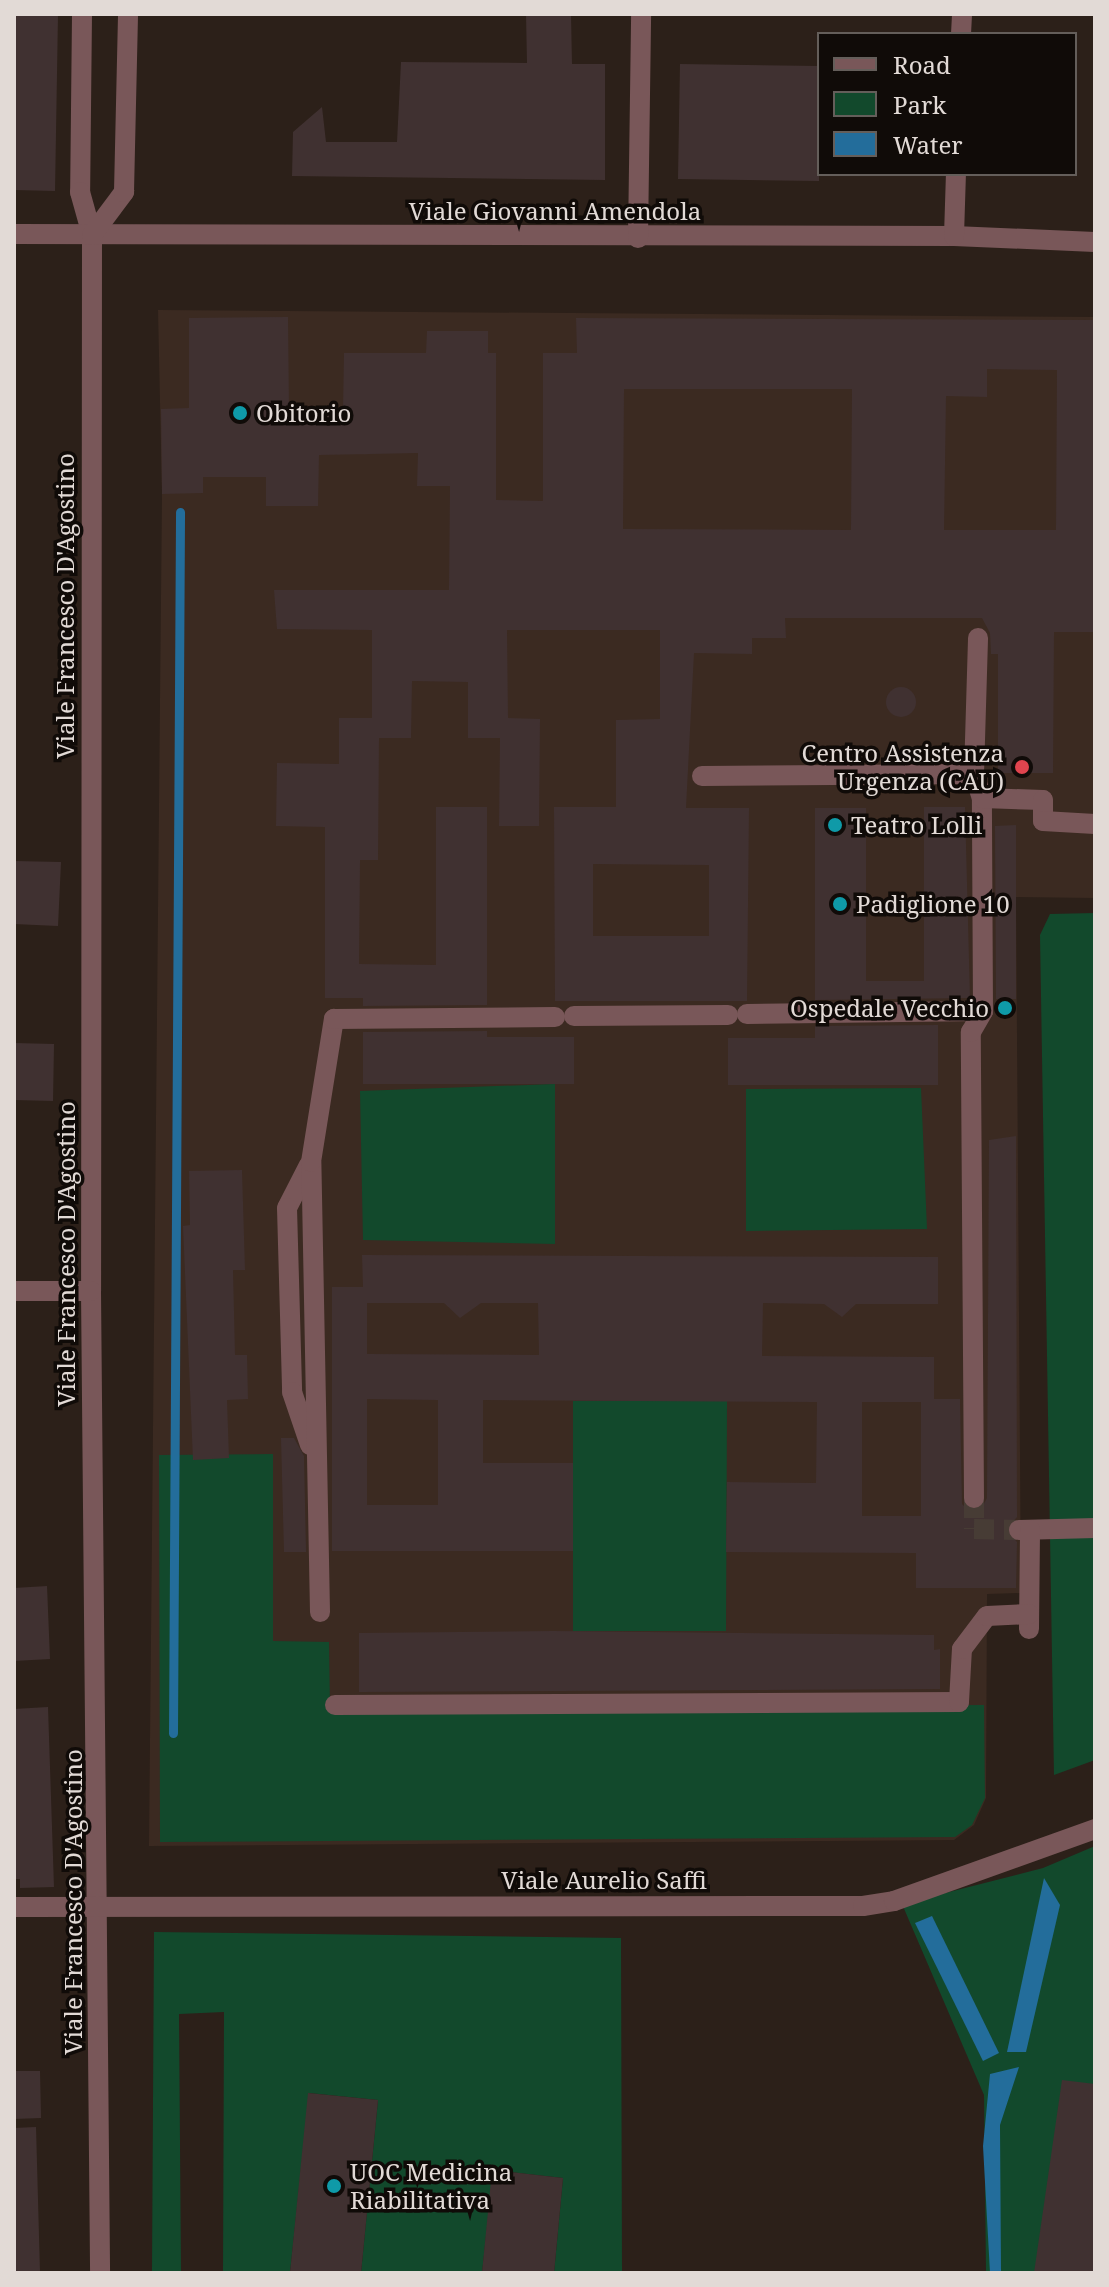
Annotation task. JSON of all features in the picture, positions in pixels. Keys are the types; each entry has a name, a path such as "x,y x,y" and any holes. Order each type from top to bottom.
{"street":[{"name":"Viale Francesco D'Agostino","path":"82,14 80,192 92,235 91,1291 100,2273"},
{"path":"92,235 124,192 128,14"},
{"path":"638,238 641,14"},
{"path":"954,236 956,176"},
{"name":"Viale Giovanni Amendola","path":"14,234 638,238 954,236 1095,242"},
{"path":"974,1498 971,1032 983,1011 982,798 974,774 978,638"},
{"path":"702,776 974,774"},
{"path":"982,798 1043,800 1043,821 1095,824"},
{"path":"320,1612 317,1463 292,1392 287,1208 311,1162 334,1019 983,1011"},
{"path":"14,1291 91,1291"},
{"path":"335,1705 959,1702 962,1649 987,1616 1029,1622 1023,1530 1095,1528"},
{"name":"Viale Aurelio Saffi","path":"14,1907 863,1906 894,1901 1095,1829"}],"shaded area":[{"path":"158,310 1095,317 1095,898 1016,897 1021,1593 987,1594 986,1798 974,1825 954,1840 149,1846 162,494"}],"green space":[{"path":"1095,913 1095,1760 1054,1775 1040,935 1050,914"},
{"path":"555,1084 555,1244 363,1240 360,1091"},
{"path":"921,1088 927,1229 746,1231 746,1089"},
{"path":"573,1401 727,1401 726,1631 573,1631"},
{"path":"273,1454 273,1641 329,1642 330,1708 984,1705 985,1798 972,1825 955,1837 160,1842 159,1455"},
{"path":"1095,1846 1095,2273 986,2273 984,2095 902,1904 1043,1868"},
{"path":"154,1932 621,1938 622,2273 554,2273 563,2178 493,2170 482,2273 361,2273 378,2100 309,2093 290,2273 223,2273 224,2012 179,2014 181,2273 152,2273"}],"water":[{"path":"1044,1878 1060,1905 1026,2052 1007,2052"},
{"path":"932,1916 999,2053 983,2061 915,1923"},
{"path":"1019,2067 1000,2125 1001,2273 990,2273 983,2146 990,2074"}],"building":[{"path":"14,14 58,14 55,191 14,190"},
{"path":"526,14 571,14 572,64 605,64 605,180 292,176 293,132 322,107 326,142 397,142 401,62 527,63"},
{"path":"680,64 817,66 819,181 678,179"},
{"path":"288,317 289,409 343,411 344,353 426,353 427,331 488,331 488,353 496,353 496,500 543,501 543,353 577,353 576,318 1095,320 1095,632 1054,632 1053,773 998,773 998,654 991,654 990,633 982,618 785,618 786,638 752,638 752,654 694,653 686,808 749,808 747,1001 555,1001 554,807 616,807 616,720 660,719 660,630 507,630 508,718 540,719 539,826 499,826 500,738 468,738 468,682 412,681 411,738 379,738 378,860 360,860 359,964 436,965 436,807 487,807 487,1005 363,1006 363,998 325,998 325,827 276,826 277,763 339,764 339,718 372,718 372,630 277,629 274,590 449,590 450,486 417,486 418,453 319,455 318,506 266,506 266,477 203,477 203,493 162,494 161,409 189,408 189,318","holes":["987,369 1057,370 1056,530 944,530 946,396 987,397","624,389 852,389 851,530 623,529","593,864 709,865 709,936 593,936"]},
{"path":"901,687 912,691 916,702 912,713 901,717 890,713 886,702 890,691"},
{"name":"Padiglione 10","path":"924,807 965,807 970,998 815,1000 815,808 866,808 866,981 924,981"},
{"path":"1016,825 1016,999 996,999 995,826"},
{"path":"14,861 61,862 58,926 14,924"},
{"path":"938,1025 938,1085 728,1085 728,1038 815,1038 815,1026"},
{"path":"487,1031 487,1037 574,1037 574,1084 363,1084 363,1032"},
{"path":"14,1043 54,1044 53,1101 14,1100"},
{"path":"1016,1136 1017,1517 1006,1530 1017,1542 1016,1588 916,1588 916,1553 726,1552 727,1482 816,1483 817,1402 483,1400 483,1463 573,1463 573,1551 332,1551 332,1287 363,1287 362,1255 938,1257 938,1304 856,1304 842,1317 824,1304 763,1303 762,1356 934,1357 934,1399 960,1399 962,1504 968,1510 981,1509 987,1498 989,1140","holes":["367,1303 444,1303 460,1318 481,1303 538,1303 539,1355 367,1354","367,1399 438,1400 438,1505 367,1505","862,1402 921,1402 921,1516 862,1516"]},
{"path":"242,1170 245,1270 233,1270 235,1355 247,1355 248,1399 227,1400 229,1458 193,1460 183,1226 190,1225 189,1171"},
{"path":"281,1438 294,1438 304,1456 306,1552 284,1552"},
{"path":"47,1586 50,1659 14,1661 14,1588"},
{"path":"553,1631 934,1635 934,1650 940,1649 940,1689 359,1692 359,1633"},
{"path":"48,1707 54,1887 20,1888 20,1879 14,1879 14,1709"},
{"path":"14,2071 40,2071 41,2118 14,2119"},
{"path":"1062,2080 1095,2084 1095,2273 1034,2273"},
{"name":"UOC Medicina Riabilitativa","path":"308,2093 378,2100 361,2273 290,2273"},
{"path":"36,2127 40,2273 14,2273 14,2128"},
{"name":"UOC Medicina Riabilitativa","path":"492,2170 563,2178 554,2273 482,2273"}],"waterway":[{"path":"173,1733 180,512"}],"tunnel":[{"path":"974,1498 974,1529 1017,1530"}],"place":[{"name":"Obitorio","path":"240,413"},
{"name":"Centro Assistenza Urgenza (CAU)","path":"1022,767"},
{"name":"Teatro Lolli","path":"835,825"},
{"name":"Padiglione 10","path":"840,904"},
{"name":"Ospedale Vecchio","path":"1005,1008"},
{"name":"UOC Medicina Riabilitativa","path":"334,2186"}]}
